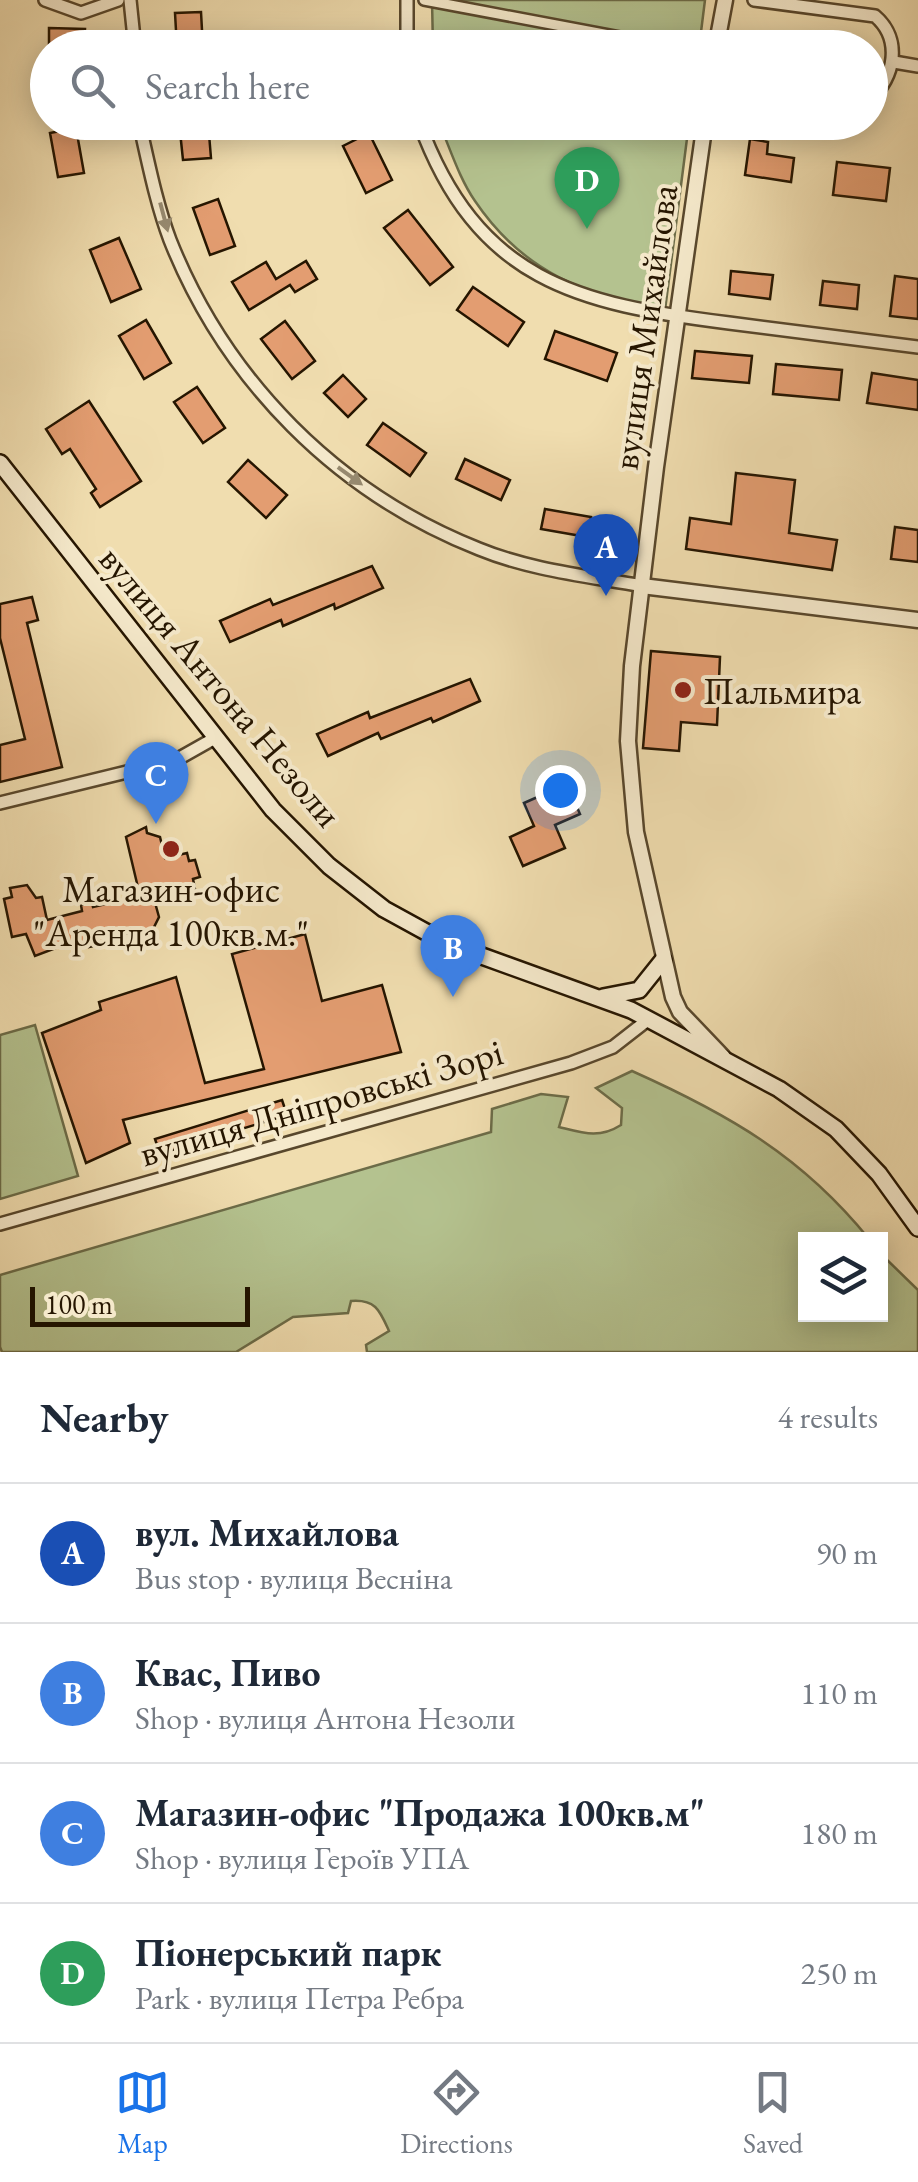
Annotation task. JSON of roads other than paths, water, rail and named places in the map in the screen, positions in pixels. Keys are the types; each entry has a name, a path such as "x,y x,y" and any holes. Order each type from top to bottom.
{"main road":[{"name":"вулиця Антона Незоли","path":"0,464 273,810 329,866 384,909 446,943 598,997 723,1057 836,1128 879,1174 918,1228"},
{"path":"598,997 639,990 662,960"}],"street":[{"path":"45,0 81,12 99,10 118,0"},
{"path":"130,0 133,30"},
{"path":"407,0 407,30"},
{"path":"424,0 583,30"},
{"path":"719,30 725,0"},
{"path":"754,0 875,16 886,30"},
{"path":"888,39 894,62 888,76"},
{"path":"894,62 918,66"},
{"path":"144,140 168,236 192,291 272,410 342,471 394,507 479,549 542,568 642,586 918,620"},
{"path":"428,140 460,204 518,264 592,301 679,317 918,347"},
{"name":"вулиця Михайлова","path":"703,140 632,666 629,773 636,832 662,960 680,1012 723,1057"},
{"path":"0,802 176,760 215,738"},
{"name":"вулиця Дніпровські Зорі","path":"0,1224 571,1063 613,1047 649,1019"}],"place":[{"name":"Піонерський парк","path":"587,229"},
{"name":"вул. Михайлова","path":"606,596"},
{"name":"Пальмира","path":"683,690"},
{"name":"Магазин-офис \"Продажа 100кв.м\"","path":"156,824"},
{"name":"Магазин-офис \"Аренда 100кв.м.\"","path":"171,849"},
{"name":"Квас, Пиво","path":"453,997"}]}
